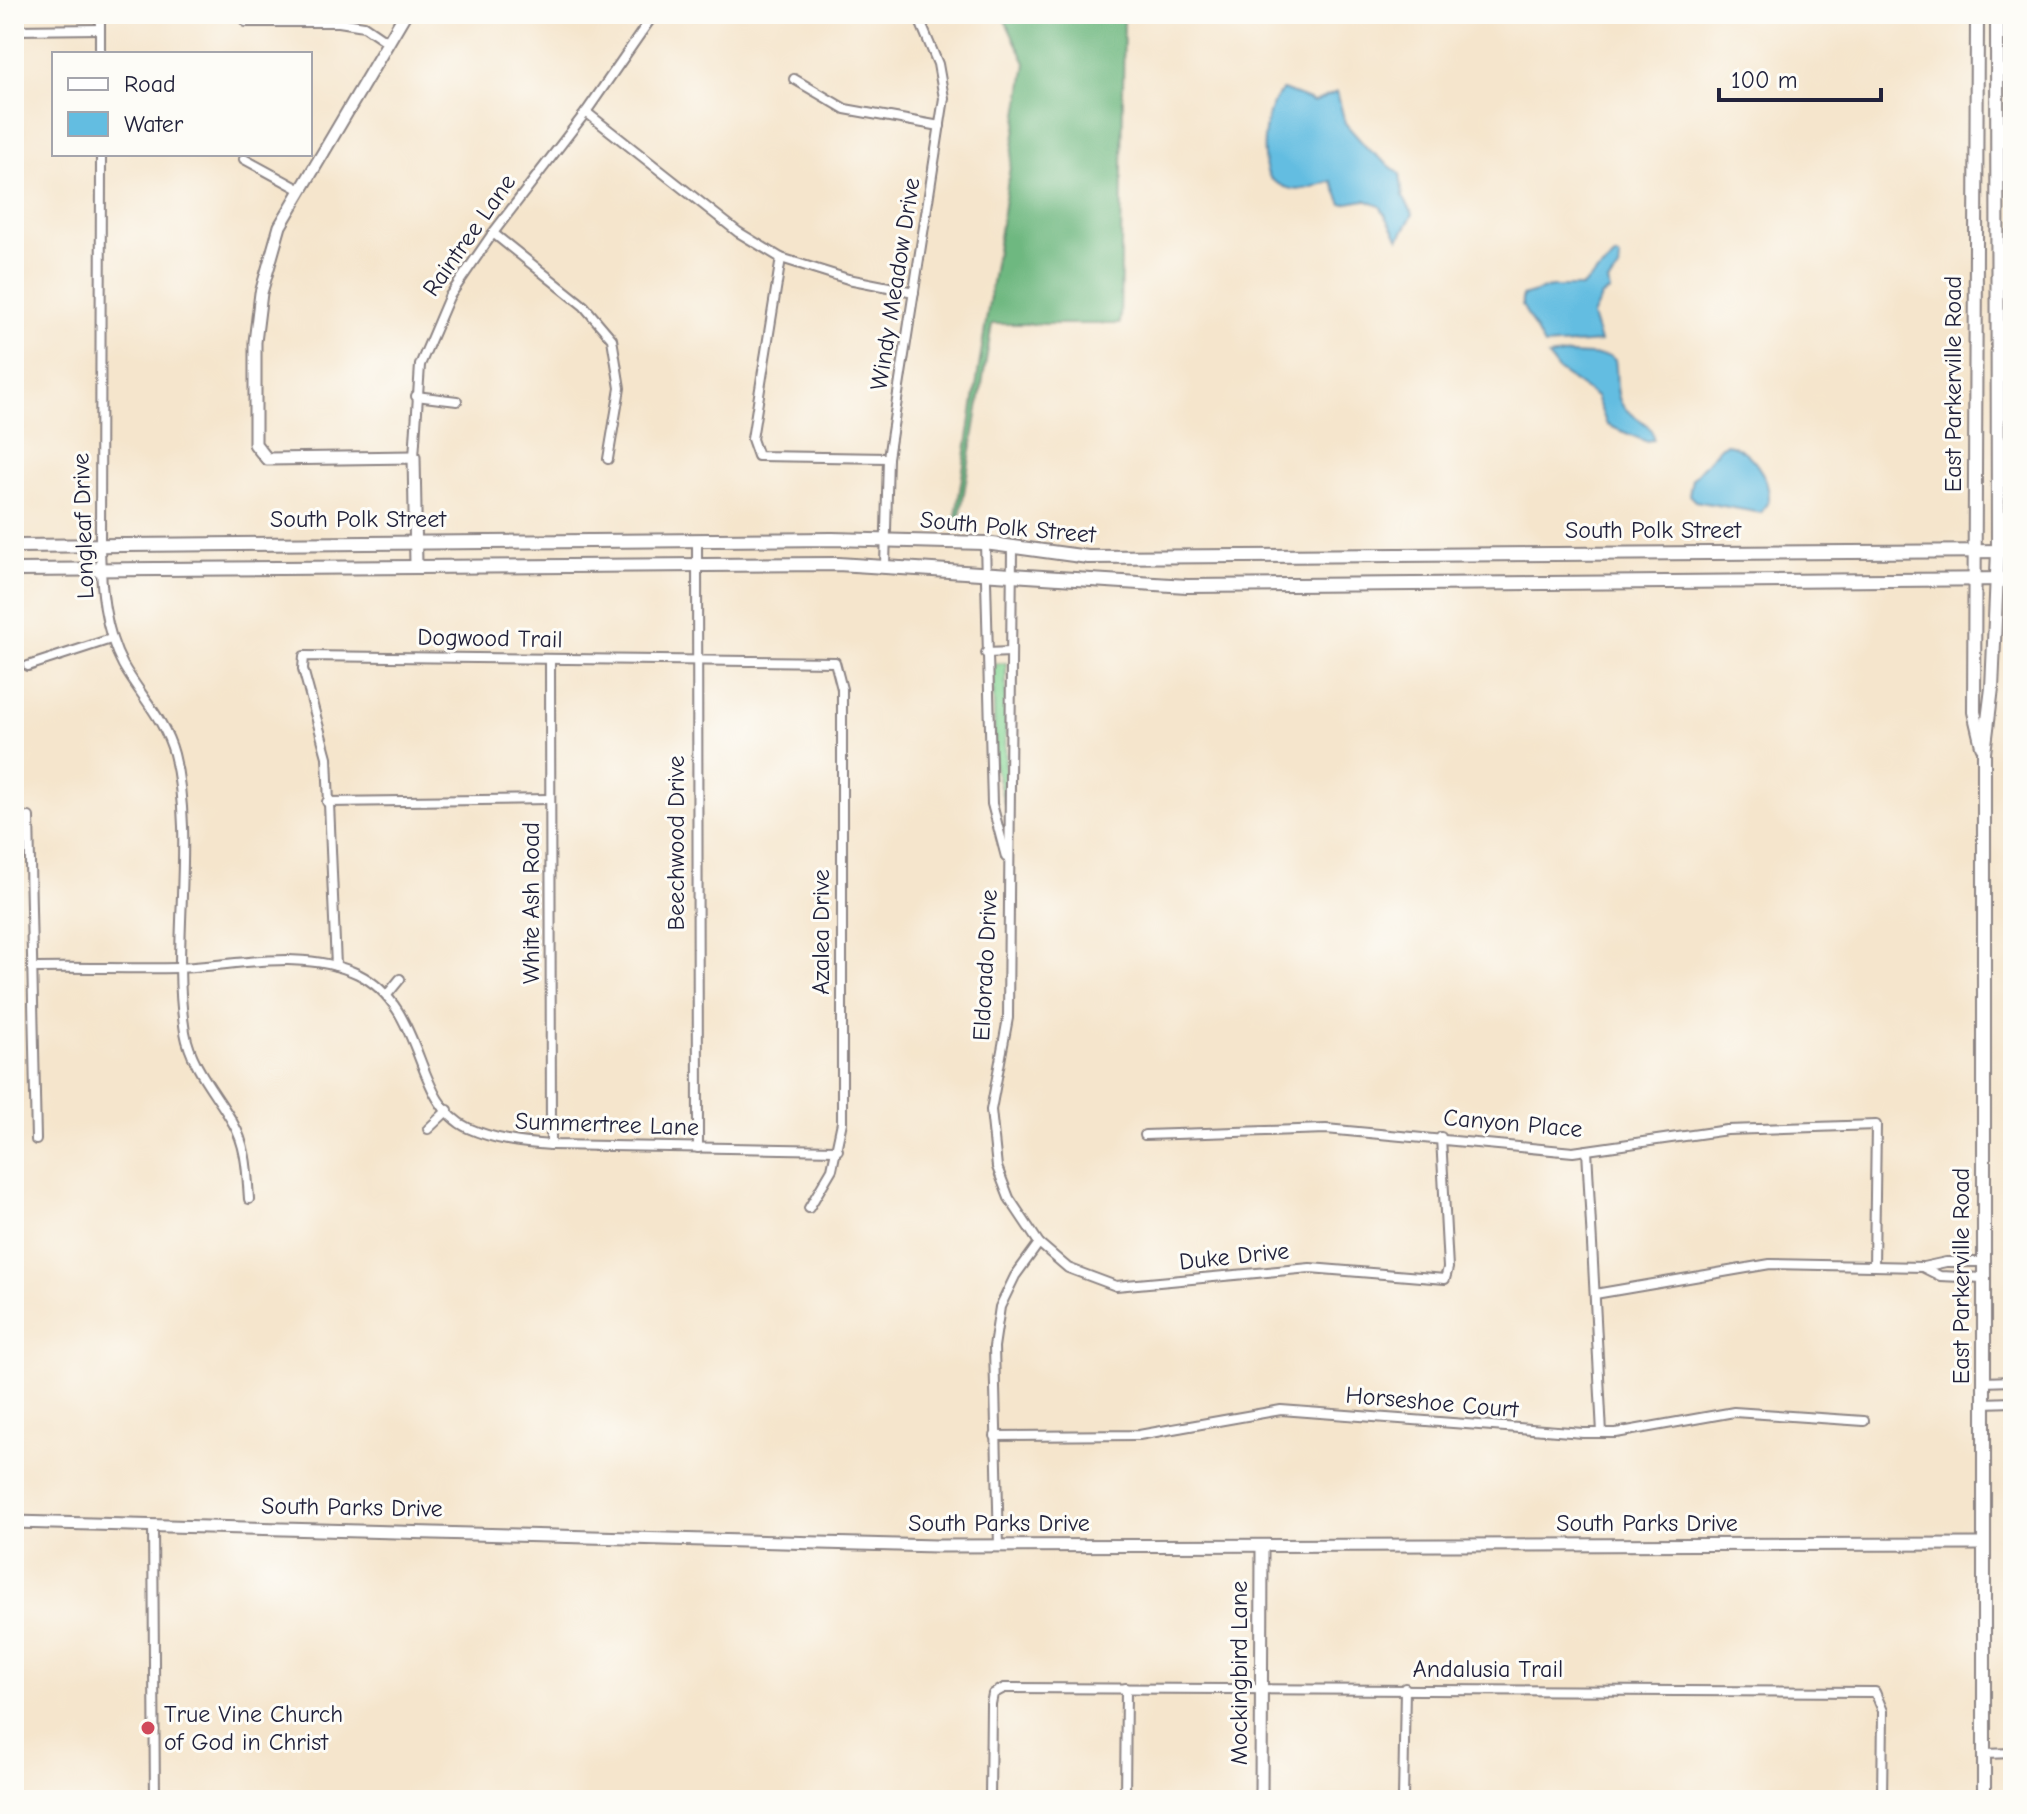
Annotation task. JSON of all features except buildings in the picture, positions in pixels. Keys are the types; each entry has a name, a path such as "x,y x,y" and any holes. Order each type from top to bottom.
{"main road":[{"name":"East Parkerville Road","path":"1977,14 1974,712 1984,753"},
{"name":"East Parkerville Road","path":"1984,1800 1984,753 1992,688 1998,551 1997,14"},
{"path":"1976,138 1997,139"},
{"name":"South Polk Street","path":"14,546 697,538 985,543 1088,557 2013,551"},
{"name":"South Polk Street","path":"14,570 416,564 885,566 1187,586 2013,579"}],"street":[{"path":"100,14 100,52"},
{"path":"405,14 299,189 280,226 261,293 255,342 255,444 267,459 414,457"},
{"name":"Raintree Lane","path":"416,564 416,396 426,344 449,297 493,233 586,112 654,14"},
{"name":"Windy Meadow Drive","path":"885,566 888,458 944,98 938,64 917,14"},
{"path":"246,22 339,22 364,26 389,43"},
{"path":"14,30 100,29"},
{"path":"794,79 845,109 940,126"},
{"path":"586,112 738,232 781,258 848,279 914,292"},
{"name":"Longleaf Drive","path":"101,156 100,547 111,639 122,664 163,725 173,751 182,792 180,968 185,1034 202,1074 235,1125 246,1156 249,1199"},
{"path":"244,159 299,189"},
{"path":"493,233 584,306 612,339 620,388 608,459"},
{"path":"781,258 752,439 754,450 758,456 888,458"},
{"path":"416,396 457,401"},
{"name":"Beechwood Drive","path":"697,538 698,1148"},
{"name":"Eldorado Drive","path":"985,543 983,573 992,804 1009,867"},
{"name":"Eldorado Drive","path":"1012,547 1008,1018 991,1110 991,1134 997,1167 1009,1198 1039,1243"},
{"path":"28,666 111,639"},
{"path":"986,653 1011,652"},
{"name":"Dogwood Trail","path":"327,802 327,757 303,669 304,656 824,661"},
{"name":"White Ash Road","path":"550,660 551,1145"},
{"name":"Azalea Drive","path":"809,1208 832,1169 838,1150 843,1058 842,689 835,662 824,661"},
{"path":"336,966 327,802 550,799"},
{"path":"29,817 36,1140"},
{"name":"Summertree Lane","path":"32,968 180,968 260,962 336,966 359,975 397,1005 412,1035 422,1070 448,1110 466,1127 508,1142 551,1145 838,1150"},
{"path":"387,995 400,979"},
{"path":"428,1129 448,1110"},
{"name":"Canyon Place","path":"1145,1135 1326,1129 1441,1137 1573,1152 1727,1130 1876,1125 1874,1266"},
{"name":"Duke Drive","path":"1039,1243 1068,1268 1116,1286 1310,1268 1445,1279 1448,1268 1441,1137"},
{"path":"1587,1150 1602,1433"},
{"path":"999,1546 994,1347 1000,1307 1015,1276 1039,1243"},
{"path":"1595,1294 1770,1264 1923,1267 1946,1262 1983,1262"},
{"path":"1923,1267 1940,1276 1983,1278"},
{"path":"1983,1382 2013,1381"},
{"path":"1983,1403 2013,1402"},
{"name":"Horseshoe Court","path":"995,1436 1139,1435 1281,1410 1479,1428 1602,1433 1687,1422 1734,1412 1864,1421"},
{"name":"South Parks Drive","path":"14,1522 999,1546 1984,1544"},
{"path":"153,1525 155,1800"},
{"name":"Mockingbird Lane","path":"1261,1800 1262,1546"},
{"name":"Andalusia Trail","path":"990,1800 993,1694 1004,1688 1875,1692 1883,1711 1882,1800"},
{"path":"1125,1800 1126,1688"},
{"path":"1403,1800 1405,1688"},
{"path":"1985,1754 2013,1753"}],"green space":[{"path":"1002,14 1124,14 1120,324 992,324 958,529 954,529 1026,63"},
{"path":"1006,663 1005,806 995,766 993,664"}],"water":[{"path":"1283,90 1314,102 1337,92 1345,123 1367,148 1400,174 1403,197 1413,214 1399,239 1380,206 1365,200 1342,204 1332,181 1295,190 1271,179 1264,159 1265,133 1271,108"},
{"path":"1616,256 1620,258 1619,270 1608,282 1610,292 1602,296 1592,316 1600,342 1544,346 1522,305 1522,296 1551,287 1581,287"},
{"path":"1570,354 1609,356 1615,360 1621,403 1650,428 1653,440 1645,441 1607,425 1596,397 1558,370 1548,357"},
{"path":"1727,444 1751,457 1762,473 1769,500 1761,513 1695,501 1689,495 1692,479 1721,446"}],"place":[{"name":"True Vine Church of God in Christ","path":"148,1728"}]}
